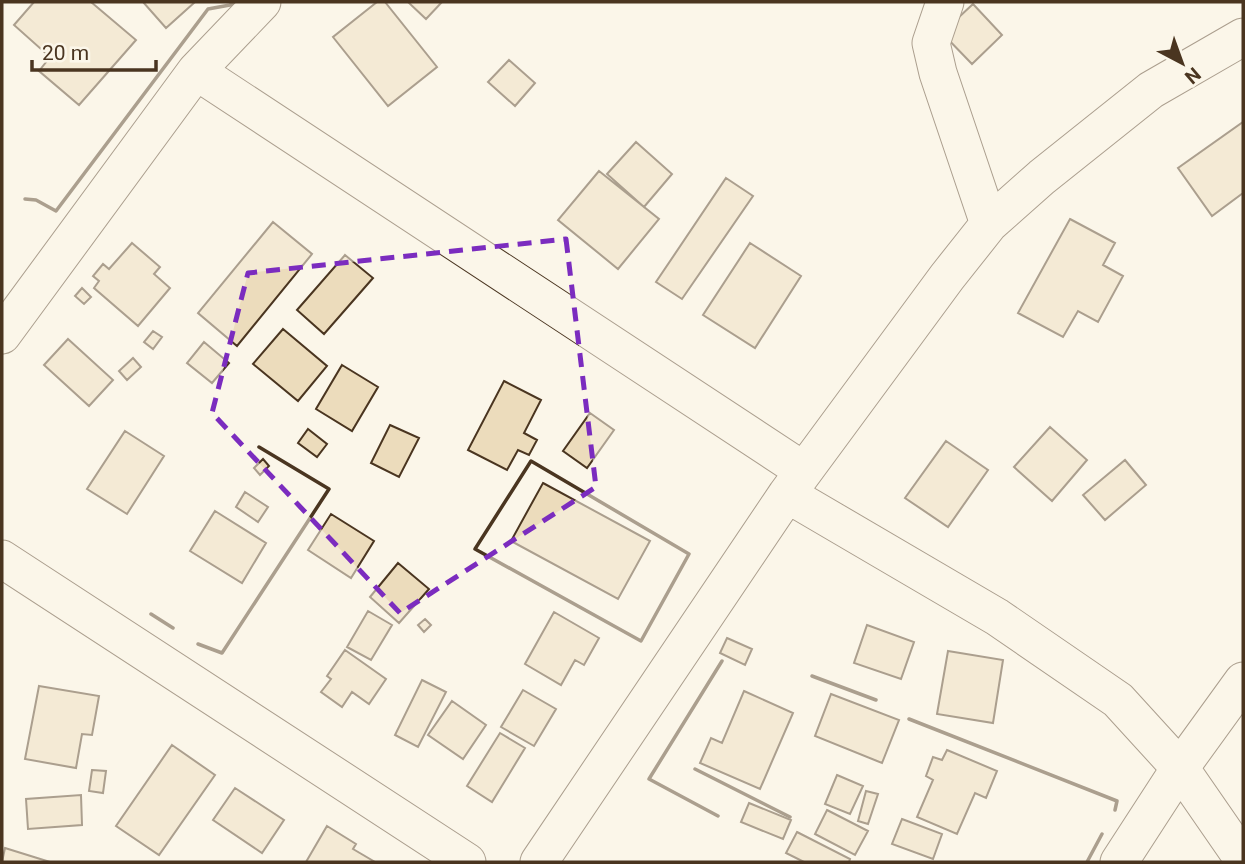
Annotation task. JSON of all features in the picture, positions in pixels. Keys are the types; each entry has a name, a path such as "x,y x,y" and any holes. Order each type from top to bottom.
{"street":[{"path":"4,327 196,71 262,2"},
{"path":"946,2 931,43 938,72 989,224"},
{"path":"539,862 795,482 989,224 1042,177 1151,90 1243,37"},
{"path":"196,71 1118,701 1180,768 1243,859"},
{"path":"2,559 467,862"},
{"path":"1119,862 1180,768 1243,681"}],"highlighted area":[{"path":"566,239 596,487 400,613 212,413 248,273"}],"building":[{"path":"34,2 91,2 136,40 79,105 39,71 50,57 14,25"},
{"path":"143,2 195,2 166,28"},
{"path":"377,2 385,2 437,67 388,106 333,37"},
{"path":"408,2 442,2 426,19"},
{"path":"973,4 1002,35 972,64 942,33"},
{"path":"509,60 535,83 515,106 488,82"},
{"path":"1243,122 1243,193 1212,216 1178,168"},
{"path":"636,142 672,174 644,207 607,174"},
{"path":"599,171 659,219 618,269 558,220"},
{"path":"726,178 753,196 682,299 656,282"},
{"path":"1070,219 1115,243 1103,265 1123,276 1098,322 1078,311 1063,337 1018,313"},
{"path":"273,222 312,254 237,346 198,313"},
{"path":"132,243 160,267 154,274 170,288 138,326 94,288 99,281 93,276 103,264 109,269"},
{"path":"750,243 801,276 755,348 703,315"},
{"path":"345,255 373,278 324,334 297,310"},
{"path":"82,288 91,297 84,304 75,296"},
{"path":"283,329 327,366 298,401 253,364"},
{"path":"153,331 162,337 153,349 144,342"},
{"path":"68,339 113,380 89,406 44,365"},
{"path":"204,342 229,363 212,383 187,363"},
{"path":"133,358 141,367 127,380 119,371"},
{"path":"342,365 378,387 352,431 316,409"},
{"path":"504,381 541,400 524,433 537,440 529,455 518,450 507,470 468,450"},
{"path":"590,413 614,430 587,468 563,451"},
{"path":"390,425 419,438 399,477 371,463"},
{"path":"1050,427 1087,460 1052,501 1014,467"},
{"path":"308,429 327,444 317,457 298,443"},
{"path":"125,431 164,456 127,514 87,489"},
{"path":"946,441 988,470 948,527 905,498"},
{"path":"263,459 269,466 260,475 254,468"},
{"path":"1125,460 1146,485 1105,520 1083,495"},
{"path":"543,483 650,541 618,599 511,541"},
{"path":"245,492 268,507 258,522 236,507"},
{"path":"215,511 266,543 242,583 190,551"},
{"path":"331,514 374,541 351,578 308,550"},
{"path":"398,563 429,589 399,623 370,597"},
{"path":"368,611 392,625 371,660 347,647"},
{"path":"554,612 599,638 584,665 575,660 561,685 525,664"},
{"path":"425,619 431,625 424,632 418,625"},
{"path":"867,625 914,642 901,679 854,663"},
{"path":"727,638 752,649 745,665 720,653"},
{"path":"345,650 386,679 369,704 352,692 342,707 321,692 331,679 327,676"},
{"path":"948,651 1003,660 993,723 937,714"},
{"path":"422,680 446,692 418,747 395,735"},
{"path":"39,686 99,696 92,735 82,734 76,768 25,759"},
{"path":"523,690 556,709 534,746 501,727"},
{"path":"744,691 793,713 760,789 700,763 711,738 722,743"},
{"path":"831,694 899,720 882,763 815,736"},
{"path":"452,701 486,725 463,759 428,735"},
{"path":"500,733 525,748 492,802 467,786"},
{"path":"172,745 215,775 159,855 116,826"},
{"path":"947,750 997,771 986,798 975,793 957,834 917,817 933,780 926,776 933,757 942,760"},
{"path":"92,770 106,771 103,793 89,791"},
{"path":"837,775 863,786 850,814 825,804"},
{"path":"235,788 284,820 262,853 213,820"},
{"path":"866,791 878,794 868,824 858,821"},
{"path":"81,795 82,825 28,829 26,799"},
{"path":"749,803 791,820 783,839 741,822"},
{"path":"827,810 868,831 855,855 815,834"},
{"path":"902,819 942,834 933,859 892,844"},
{"path":"327,826 356,844 353,849 375,862 306,862"},
{"path":"797,832 850,859 849,862 804,862 786,853"},
{"path":"5,848 50,862 2,862"}],"wall":[{"path":"25,199 36,200 56,211 208,9 234,2"},
{"path":"198,644 222,653 329,489 259,447"},
{"path":"531,461 689,554 641,641 475,549 531,461"},
{"path":"151,614 173,628"},
{"path":"718,816 649,779 722,661"},
{"path":"812,676 876,700"},
{"path":"909,719 1117,801 1115,810"},
{"path":"695,769 790,817"},
{"path":"1087,862 1102,834"}]}
